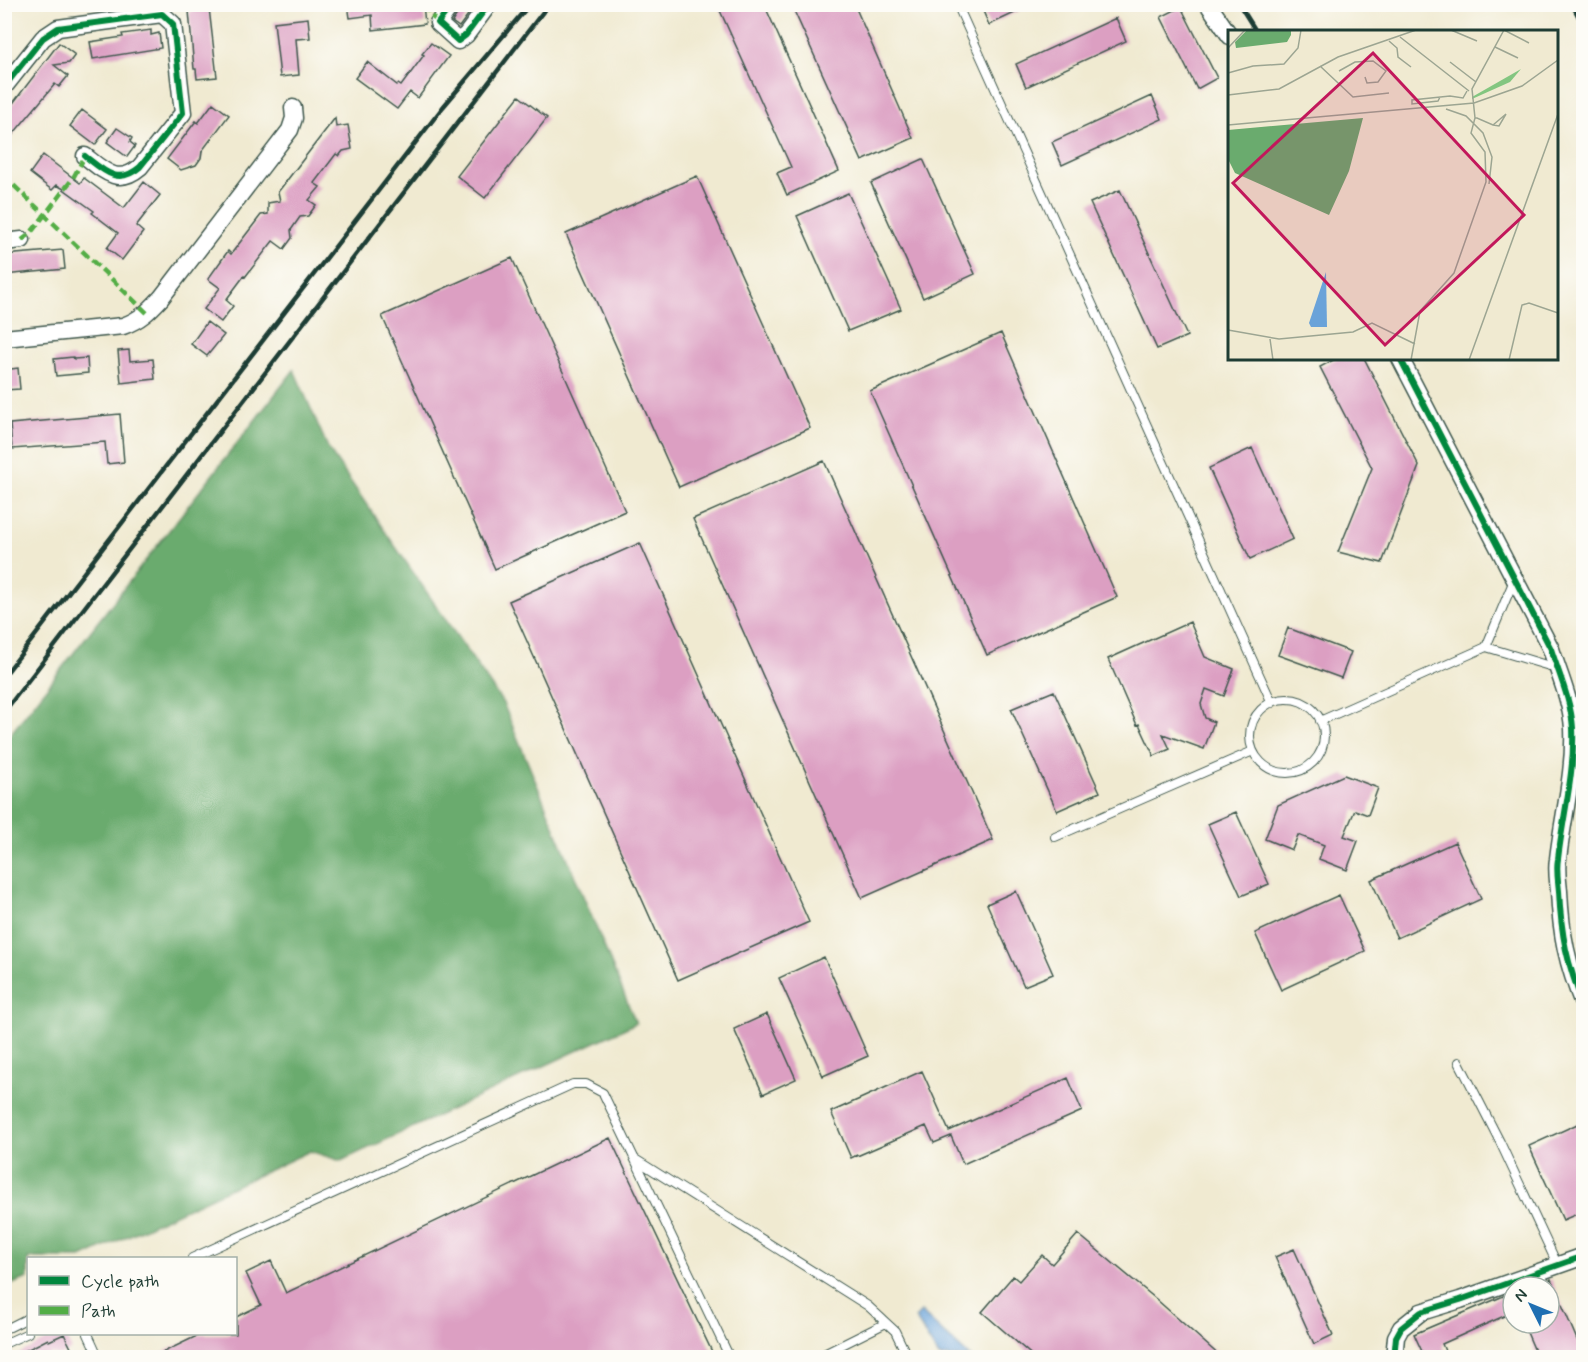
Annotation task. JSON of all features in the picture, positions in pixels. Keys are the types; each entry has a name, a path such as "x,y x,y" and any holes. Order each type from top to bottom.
{"street":[{"path":"452,4 438,23 458,41 466,35 489,4"},
{"path":"1208,4 1228,33"},
{"path":"4,87 43,38 58,28 162,14 173,24 183,113 132,174 123,177 114,175 104,171 85,156"},
{"path":"4,338 123,326 147,313 290,130 294,118 292,108"},
{"path":"4,242 22,240"},
{"path":"1401,360 1551,649 1566,694 1573,726 1572,765 1557,862 1560,922 1569,968 1584,1006"},
{"path":"1394,1358 1396,1336 1401,1328 1421,1312 1584,1256"}],"lane":[{"path":"957,4 1272,703"},
{"path":"1486,647 1514,579"},
{"path":"1320,721 1486,647 1557,668"},
{"path":"1290,700 1300,702 1308,706 1320,721 1323,731 1320,752 1306,768 1297,772 1276,772 1258,760 1253,751 1250,740 1255,718 1262,709 1272,703 1290,700"},
{"path":"1055,837 1253,751"},
{"path":"1459,1062 1500,1142 1558,1266"},
{"path":"194,1257 573,1084 586,1084 603,1093 730,1358"},
{"path":"634,1158 868,1306 895,1331 908,1358"},
{"path":"4,1328 27,1318"},
{"path":"816,1358 886,1323"},
{"path":"4,1344 27,1333"},
{"path":"88,1335 99,1358"}],"green space":[{"path":"294,370 329,450 503,703 636,1023 341,1161 310,1151 83,1257 27,1257 27,1278 5,1287 5,741"}],"water":[{"path":"921,1312 970,1357 939,1357 915,1318"}],"building":[{"path":"348,4 391,4 391,7 423,4 425,24 373,30 372,15 350,18"},
{"path":"462,4 476,4 459,27 452,22"},
{"path":"717,4 764,4 839,171 787,195 777,173 791,167"},
{"path":"791,4 854,4 913,138 862,161"},
{"path":"980,4 1034,4 989,25"},
{"path":"1181,7 1217,78 1197,89 1161,17"},
{"path":"209,8 217,77 197,79 196,69 194,69 189,11"},
{"path":"308,18 310,38 296,39 299,75 280,77 274,22"},
{"path":"1116,18 1126,41 1026,87 1016,64"},
{"path":"151,30 151,35 159,33 161,48 93,59 90,42"},
{"path":"59,43 75,55 69,63 54,65 68,76 59,87 55,84 4,145 4,115"},
{"path":"431,43 449,56 418,98 410,92 397,109 355,78 367,62 401,86"},
{"path":"519,96 547,118 485,198 457,176"},
{"path":"1152,96 1162,119 1062,165 1052,142"},
{"path":"213,103 229,115 202,151 201,158 196,165 181,170 167,159"},
{"path":"82,110 107,129 95,145 70,126"},
{"path":"335,118 336,127 348,125 352,149 343,151 339,156 336,154 314,183 320,187 309,200 316,205 308,216 300,217 291,230 292,238 284,249 273,241 244,276 226,300 233,306 221,322 204,309 220,288 208,279 228,251 231,254 261,215 268,214 268,203 280,201 278,192"},
{"path":"117,128 132,138 130,142 135,146 127,157 107,142"},
{"path":"43,155 80,183 84,178 124,208 144,182 160,195 136,226 143,232 122,260 107,248 118,233 92,213 94,211 62,188 57,185 52,190 30,173"},
{"path":"923,159 975,274 923,298 871,183"},
{"path":"697,176 810,428 679,487 566,234"},
{"path":"1120,190 1187,336 1157,349 1090,203"},
{"path":"848,193 901,309 848,331 797,216"},
{"path":"63,250 65,269 4,275 4,255"},
{"path":"512,258 625,511 495,569 382,316"},
{"path":"207,322 224,335 207,356 191,344"},
{"path":"1001,333 1117,597 987,655 870,391"},
{"path":"129,350 130,361 153,359 155,379 121,383 118,351"},
{"path":"73,357 74,359 87,358 88,373 56,376 54,359"},
{"path":"1333,360 1365,360 1419,466 1382,563 1338,552 1372,468 1320,367"},
{"path":"18,368 20,389 4,390 4,370"},
{"path":"120,414 124,462 107,464 105,442 12,449 10,424"},
{"path":"1252,448 1293,539 1250,559 1209,468"},
{"path":"824,461 993,840 862,898 693,519"},
{"path":"640,543 809,922 678,980 509,601"},
{"path":"1190,622 1205,657 1234,669 1224,696 1206,689 1201,704 1205,718 1214,722 1204,749 1163,734 1170,749 1154,756 1139,724 1137,725 1108,659"},
{"path":"1288,628 1351,652 1341,678 1278,655"},
{"path":"1054,691 1100,792 1057,811 1011,709"},
{"path":"1344,775 1378,788 1368,815 1355,810 1344,836 1358,841 1347,870 1319,859 1324,845 1298,835 1292,850 1265,839 1278,805"},
{"path":"1236,812 1269,884 1241,896 1208,824"},
{"path":"1455,842 1481,899 1397,938 1371,880"},
{"path":"1016,891 1053,974 1024,986 987,904"},
{"path":"1339,895 1365,951 1281,990 1255,933"},
{"path":"824,957 868,1056 823,1076 779,978"},
{"path":"767,1014 796,1079 763,1094 734,1029"},
{"path":"922,1071 949,1131 1068,1078 1082,1111 963,1164 951,1136 934,1143 926,1126 851,1158 831,1112"},
{"path":"1584,1121 1584,1211 1563,1220 1529,1146"},
{"path":"610,1138 715,1358 151,1358 199,1335 237,1335 237,1317 261,1305 246,1273 271,1261 286,1293"},
{"path":"1078,1234 1222,1358 1035,1358 982,1312 1013,1276 1019,1281 1042,1255 1052,1264"},
{"path":"1294,1249 1333,1335 1314,1344 1275,1257"},
{"path":"1501,1297 1501,1317 1442,1344 1448,1358 1425,1358 1414,1334"},
{"path":"1561,1302 1578,1342 1584,1340 1584,1358 1538,1358 1528,1335 1561,1335"},
{"path":"64,1335 72,1350 59,1356 50,1353 49,1358 11,1358 48,1339 49,1341"}],"railway":[{"path":"4,676 443,107 530,4"},
{"path":"4,712 549,4"},
{"path":"1239,4 1254,28"},
{"path":"1572,4 1584,27"}],"marked path":[{"path":"426,4 429,13 438,23"},
{"path":"22,240 30,234 73,178 85,156"},
{"path":"4,176 147,313"}],"cycle path":[{"path":"452,4 438,23 458,41 466,35 489,4"},
{"path":"4,87 43,38 58,28 162,14 173,24 183,113 140,167 132,173 118,176 111,174 85,156"},
{"path":"1401,360 1551,649 1567,698 1572,718 1573,744 1557,875 1566,949 1584,1006"},
{"path":"1394,1358 1396,1337 1401,1328 1421,1312 1584,1256"}]}
